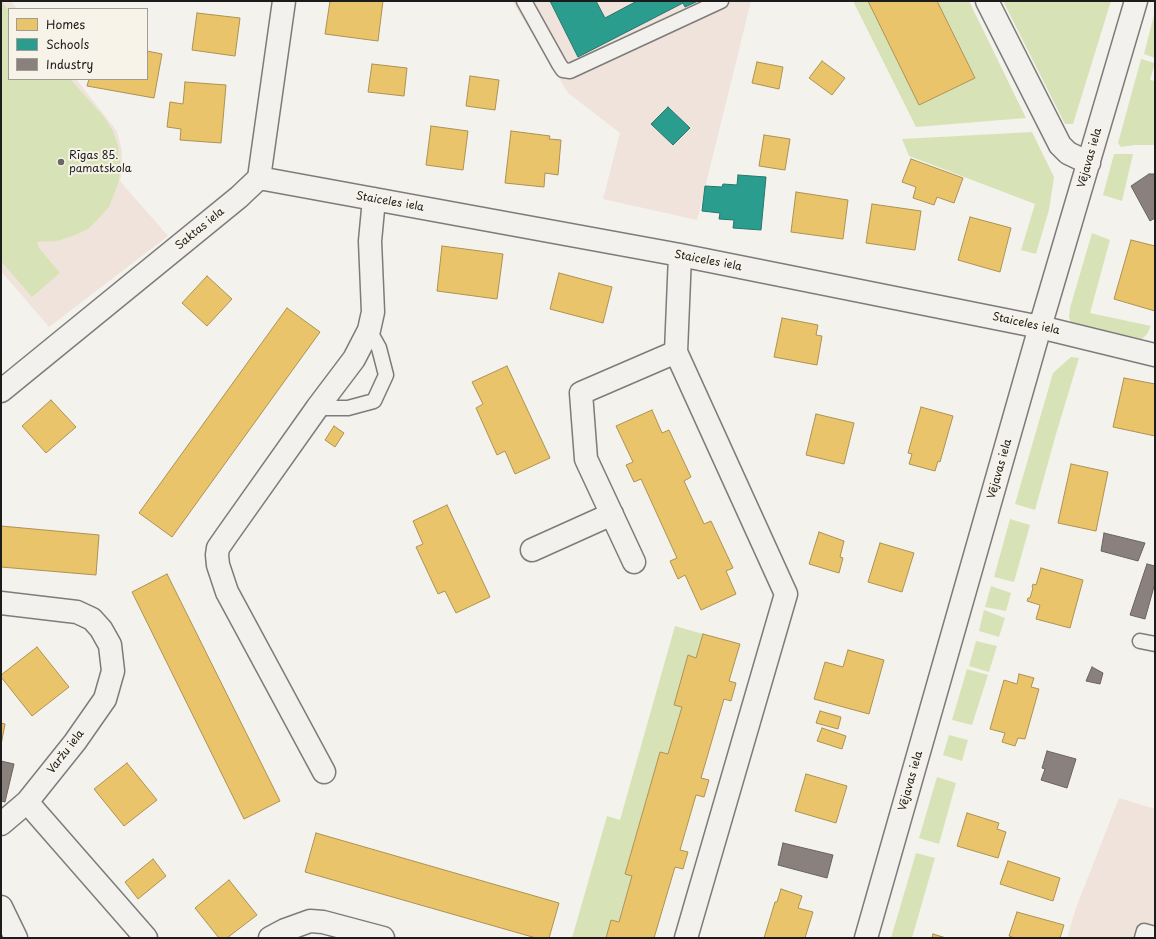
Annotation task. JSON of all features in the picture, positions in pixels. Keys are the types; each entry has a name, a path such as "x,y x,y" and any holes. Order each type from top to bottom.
{"street":[{"path":"259,178 284,1"},
{"path":"987,1 1060,145 1068,153 1089,164"},
{"name":"Vējavas iela","path":"866,938 1040,327 1136,1"},
{"name":"Staiceles iela","path":"259,178 680,255 1040,327 1155,355"},
{"name":"Saktas iela","path":"1,391 239,198 259,178"},
{"path":"324,772 227,592 218,565 217,555 218,548 227,535 317,408 354,359 369,330 372,312 370,241 374,198"},
{"path":"680,255 676,352 786,594 686,938"},
{"path":"634,562 586,459 581,393 676,352"},
{"path":"532,550 612,514"},
{"name":"Varžu iela","path":"1,603 77,612 92,619 101,629 110,645 113,671 105,698 75,742 27,802 1,824"},
{"path":"27,802 146,938"},
{"path":"1,907 16,938"},
{"path":"270,938 285,930 310,922 323,922 383,938"}],"lane":[{"path":"524,1 559,64 563,70 570,71 721,1"},
{"path":"317,408 348,408 374,401 386,375 380,348 369,330"},
{"path":"1140,641 1155,644"},
{"path":"1142,938 1144,931 1155,934"}],"shaded area":[{"name":"Rīgas 85. pamatskola","path":"1,1 11,1 16,8 8,8 8,80 77,80 117,131 122,151 122,172 120,181 168,236 49,327 1,271"},
{"path":"512,1 751,1 697,220 603,199 620,133 568,93"},
{"path":"1119,798 1155,809 1155,938 1067,938 1076,908"}],"green space":[{"name":"Rīgas 85. pamatskola","path":"1,1 8,10 8,80 71,80 104,117 113,131 118,146 120,173 118,184 109,207 88,229 57,241 37,242 39,248 60,273 32,297 1,261"},
{"path":"853,1 868,1 919,105 975,78 937,1 969,1 1026,118 916,127"},
{"path":"1003,1 1111,1 1073,124 1065,124"},
{"path":"1155,15 1155,58 1144,54"},
{"path":"1141,59 1155,63 1150,80 1155,81 1155,145 1121,147 1118,143"},
{"path":"1032,132 1054,177 1049,210 1036,254 1021,250 1035,204 909,156 902,139"},
{"path":"1114,154 1133,154 1122,201 1103,195"},
{"path":"1092,233 1110,240 1090,313 1151,326 1147,334 1142,339 1110,335 1073,326 1069,318 1070,308"},
{"path":"1071,357 1079,358 1035,510 1015,504 1053,373"},
{"path":"1010,519 1030,525 1014,582 994,577"},
{"path":"991,586 1011,593 1006,611 985,607"},
{"path":"984,610 1005,618 999,637 979,631"},
{"path":"675,626 703,634 696,658 689,655 674,705 682,707 668,754 660,752 625,874 632,876 619,922 611,920 606,938 572,938 607,816 620,820"},
{"path":"976,641 997,646 989,672 969,666"},
{"path":"967,669 988,675 972,725 952,720"},
{"path":"949,735 968,740 962,761 943,755"},
{"path":"937,777 956,783 939,844 919,838"},
{"path":"916,853 935,858 912,938 891,938"}],"building: Homes":[{"path":"330,1 383,1 378,41 325,34"},
{"path":"868,1 937,1 975,78 919,105"},
{"path":"197,13 240,18 235,56 192,50"},
{"path":"148,51 162,54 154,98 87,86 89,80 148,80"},
{"path":"822,61 845,78 832,95 809,78"},
{"path":"757,62 783,67 779,89 752,83"},
{"path":"372,64 407,68 404,96 368,92"},
{"path":"470,76 499,80 495,110 466,106"},
{"path":"185,82 226,85 221,143 180,140 181,129 167,127 170,102 183,104"},
{"path":"431,126 468,131 463,170 426,165"},
{"path":"511,131 550,136 549,139 561,140 558,175 545,173 544,187 505,183"},
{"path":"764,135 790,139 785,170 759,166"},
{"path":"911,159 963,178 954,203 937,197 934,205 913,198 916,187 902,182"},
{"path":"796,192 848,200 843,239 791,232"},
{"path":"872,204 921,211 915,250 866,243"},
{"path":"970,217 1011,228 1000,272 958,260"},
{"path":"1131,240 1155,246 1155,311 1114,299"},
{"path":"442,246 503,254 497,299 437,291"},
{"path":"559,273 612,287 603,323 550,309"},
{"path":"207,276 232,299 207,326 182,303"},
{"path":"287,308 320,332 172,537 139,513"},
{"path":"782,318 818,325 816,335 822,336 817,365 774,357"},
{"path":"507,366 550,458 515,474 505,451 497,455 476,408 483,404 472,382"},
{"path":"1124,378 1155,384 1155,436 1113,427"},
{"path":"51,400 76,427 46,453 22,426"},
{"path":"921,407 953,416 940,462 938,461 935,471 909,464 912,454 908,453"},
{"path":"652,410 662,433 669,430 691,477 684,481 704,524 711,521 733,568 726,571 736,594 701,610 685,575 678,579 670,561 677,558 641,479 634,482 626,465 633,462 616,426"},
{"path":"816,414 854,423 844,464 806,455"},
{"path":"334,426 344,433 335,447 325,440"},
{"path":"1071,464 1108,472 1096,531 1058,523"},
{"path":"447,505 490,597 456,613 445,591 438,594 416,547 423,544 413,521"},
{"path":"1,526 99,535 96,575 1,567"},
{"path":"819,532 844,541 840,557 843,558 839,573 809,564"},
{"path":"880,543 914,553 902,592 868,582"},
{"path":"1041,568 1083,580 1070,628 1036,619 1040,605 1027,601 1028,598 1030,598 1033,584 1036,585"},
{"path":"167,574 280,801 244,819 132,592"},
{"path":"703,634 740,644 729,681 736,683 731,701 724,699 701,778 709,780 704,797 696,795 680,850 688,852 683,869 675,867 654,938 606,938 611,920 619,922 632,876 625,874 660,752 668,754 682,707 674,705 688,655 696,658"},
{"path":"37,647 69,687 32,716 1,677 1,675"},
{"path":"848,650 884,660 869,714 814,699 825,662 843,667"},
{"path":"1019,674 1034,678 1031,687 1039,689 1025,739 1018,738 1015,746 1002,742 1005,733 990,729 1004,680 1017,684"},
{"path":"820,711 841,717 838,729 816,723"},
{"path":"1,723 5,724 1,745"},
{"path":"822,728 846,736 842,749 817,741"},
{"path":"127,763 157,800 124,826 94,789"},
{"path":"806,774 847,786 836,823 795,811"},
{"path":"967,813 999,823 997,829 1006,832 998,858 957,846"},
{"path":"316,833 559,903 549,938 536,938 305,872"},
{"path":"153,859 166,876 138,899 125,882"},
{"path":"1008,861 1060,878 1053,901 1000,884"},
{"path":"229,880 257,915 227,938 219,938 195,908"},
{"path":"781,889 802,896 798,908 813,912 805,938 764,938 775,902 777,902"},
{"path":"1017,912 1064,925 1060,938 1015,938 1009,936"},
{"path":"933,934 946,938 932,938"}],"building: Schools":[{"path":"550,1 596,1 605,18 637,1 698,1 685,7 683,3 578,57"},
{"path":"668,107 690,128 673,145 651,124"},
{"path":"738,175 766,177 761,230 733,228 734,220 719,219 720,213 702,211 705,186 722,187 723,184 737,185"}],"building: Industry":[{"path":"1149,174 1155,174 1155,218 1150,221 1131,186"},
{"path":"1104,533 1145,543 1138,561 1101,551"},
{"path":"1147,564 1155,566 1155,583 1145,619 1130,615"},
{"path":"1092,667 1103,673 1100,684 1086,681"},
{"path":"1047,751 1076,759 1067,788 1041,780 1045,769 1042,768"},
{"path":"1,761 14,764 5,802 1,801"},
{"path":"783,843 833,855 827,878 778,865"}],"place":[{"name":"Rīgas 85. pamatskola","path":"61,162"}]}
